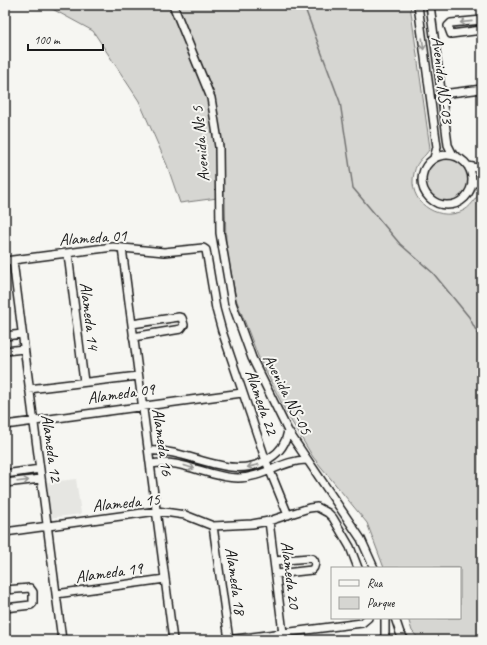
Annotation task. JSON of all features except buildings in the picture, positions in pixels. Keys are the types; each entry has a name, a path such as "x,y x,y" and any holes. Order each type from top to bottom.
{"street":[{"name":"Avenida Ns 5","path":"173,5 211,98 219,147 218,215"},
{"name":"Avenida NS-03","path":"418,5 437,147 434,158 425,168 422,181 426,193 433,200 445,205 458,202 466,196 472,184"},
{"name":"Avenida NS-03","path":"430,5 449,147 453,155"},
{"path":"482,20 450,23 448,26 451,34 482,30"},
{"path":"442,94 482,89"},
{"path":"434,158 443,155 453,155 462,160 468,166 472,173 472,184 482,181"},
{"path":"468,166 482,169"},
{"name":"Avenida NS-05","path":"218,215 222,253 232,302 252,358 288,431 306,460 357,533 374,567"},
{"name":"Alameda 01","path":"5,261 68,254 101,248 122,248 164,252 202,248 206,250"},
{"name":"Alameda 16","path":"122,248 173,640"},
{"name":"Alameda 22","path":"206,250 218,317 242,393 266,461 288,515"},
{"name":"Alameda 14","path":"68,254 84,382"},
{"name":"Alameda 12","path":"14,260 22,334 62,640"},
{"path":"132,324 178,317 183,320 184,325 180,329 133,337"},
{"path":"5,336 22,334"},
{"path":"5,351 24,349"},
{"path":"29,389 138,376"},
{"name":"Alameda 09","path":"5,425 142,405 242,393"},
{"path":"149,451 181,454 233,468 249,467 266,461 274,456 285,443 288,431"},
{"path":"151,464 164,462 176,463 211,473 239,478 270,471 289,463 306,460"},
{"path":"5,474 40,469"},
{"path":"5,483 41,479"},
{"name":"Alameda 15","path":"5,532 157,511 180,514 214,526 269,521 309,508 317,507 328,513 333,518 350,547 358,567"},
{"name":"Alameda 20","path":"269,521 283,633"},
{"name":"Alameda 18","path":"214,526 228,640"},
{"path":"274,561 309,558 313,559 315,566 312,570 276,574"},
{"name":"Alameda 19","path":"56,594 165,579"},
{"path":"5,590 30,588 33,591 33,599 31,605 5,608"},
{"path":"228,640 362,622 366,619"},
{"path":"385,619 385,640"},
{"path":"395,619 405,640"}],"shaded area":[{"path":"76,479 81,514 48,518 43,483"}],"green space":[{"path":"45,5 410,5 430,148 415,168 413,183 415,192 419,200 433,211 442,214 451,214 460,212 467,208 482,191 482,640 420,640 412,631 408,619 461,619 461,567 384,567 367,523 313,457 287,414 258,356 236,299 226,245 225,197 180,203 167,165 139,101 93,31"},
{"path":"447,158 459,162 465,168 469,180 465,192 459,198 447,202 435,198 429,192 425,180 429,168 435,162"}],"waterway":[{"path":"306,5 306,11 340,102 353,188 400,244 433,273 469,317 482,342"}]}
